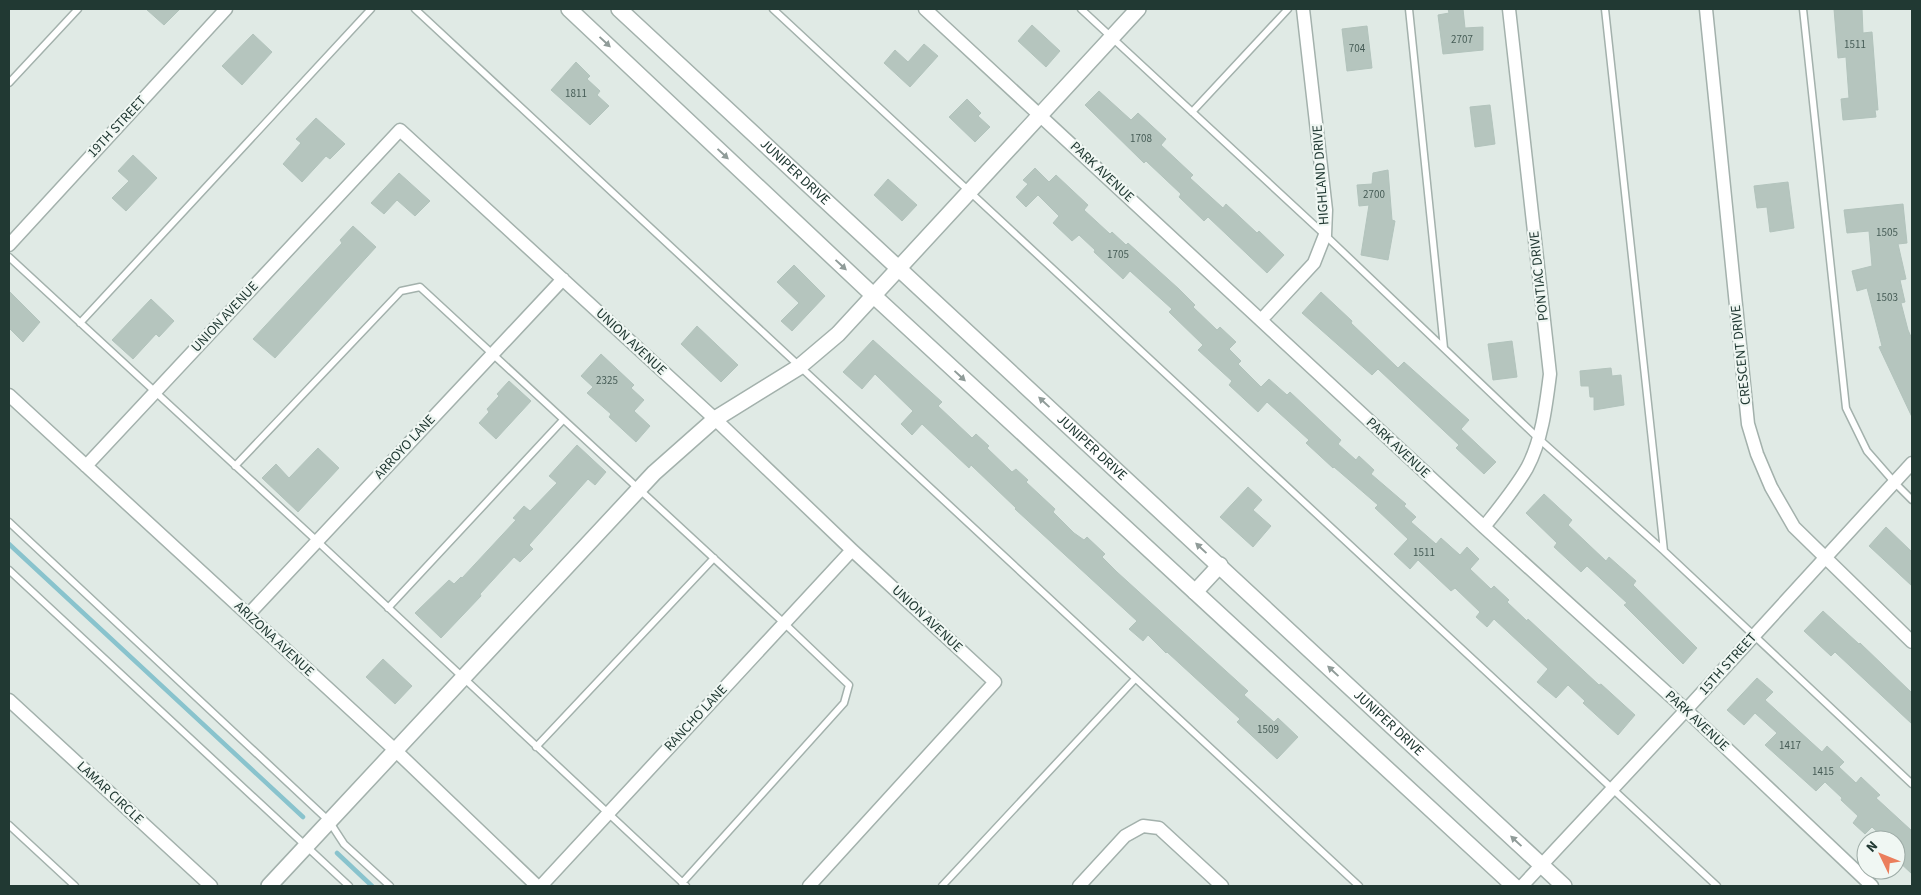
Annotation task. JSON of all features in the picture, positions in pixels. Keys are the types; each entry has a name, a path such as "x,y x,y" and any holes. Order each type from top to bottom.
{"street":[{"name":"19TH STREET","path":"9,244 226,9"},
{"path":"569,9 874,296 1514,886"},
{"name":"JUNIPER DRIVE","path":"619,9 1564,886"},
{"name":"PARK AVENUE","path":"925,9 1484,527 1686,710 1872,886"},
{"path":"268,886 654,473 715,420 799,366 838,334 1138,9"},
{"name":"HIGHLAND DRIVE","path":"1261,320 1314,263 1325,235 1326,210 1303,9"},
{"name":"PONTIAC DRIVE","path":"1484,527 1508,497 1528,466 1545,411 1550,374 1509,9"},
{"name":"CRESCENT DRIVE","path":"1706,9 1748,424 1757,454 1771,487 1794,527 1912,642"},
{"name":"UNION AVENUE","path":"86,466 400,130 715,420 994,682 808,886"},
{"name":"ARROYO LANE","path":"248,615 563,279"},
{"name":"ARIZONA AVENUE","path":"9,395 395,750 539,886"},
{"name":"15TH STREET","path":"1522,886 1754,637 1912,462"},
{"name":"RANCHO LANE","path":"539,886 852,550"},
{"path":"1195,592 1220,565"},
{"name":"LAMAR CIRCLE","path":"9,700 211,886"},
{"path":"1079,886 1125,836 1143,826 1159,828 1222,886"}],"lane":[{"path":"9,83 78,9"},
{"path":"80,323 370,9"},
{"path":"415,9 1359,886"},
{"path":"774,9 1717,886"},
{"path":"1081,9 1325,235 1538,438 1664,551 1912,784"},
{"path":"1192,112 1288,9"},
{"path":"1409,9 1444,348"},
{"path":"1605,9 1664,551"},
{"path":"1803,9 1846,408 1867,451 1912,500"},
{"path":"9,257 154,392 317,541 684,885 844,703 849,684 420,287 401,291 235,466"},
{"path":"388,608 563,420"},
{"path":"9,522 329,821 344,844 390,886"},
{"path":"536,747 714,558"},
{"path":"9,570 349,886"},
{"path":"942,886 1135,679"},
{"path":"9,825 75,886"}],"building":[{"path":"146,9 180,9 164,25"},
{"path":"1448,9 1463,9 1465,28 1483,27 1483,50 1443,54 1438,15 1449,13"},
{"path":"1834,9 1862,9 1863,33 1872,32 1878,110 1875,110 1876,117 1843,120 1841,99 1849,98 1846,57 1838,58"},
{"path":"1032,25 1060,51 1046,67 1018,41"},
{"path":"1367,26 1372,68 1347,71 1342,29"},
{"path":"253,34 272,52 242,85 222,66"},
{"path":"924,44 938,56 910,87 884,63 895,50 908,62"},
{"path":"576,62 590,76 587,79 600,91 597,95 609,106 590,125 551,90"},
{"path":"1099,91 1131,120 1138,113 1166,139 1161,145 1193,175 1190,178 1223,208 1226,204 1257,233 1259,231 1284,255 1267,273 1208,217 1204,221 1179,197 1181,194 1146,161 1144,163 1085,105"},
{"path":"967,99 981,113 978,116 990,127 975,142 949,117"},
{"path":"1490,105 1495,144 1475,147 1470,107"},
{"path":"316,118 345,144 330,159 326,156 302,182 283,164 301,143 296,139"},
{"path":"133,155 157,178 126,211 112,198 129,181 118,171"},
{"path":"1035,168 1049,182 1056,175 1088,205 1084,210 1110,234 1112,232 1126,245 1128,243 1179,289 1195,305 1193,307 1217,330 1220,327 1236,342 1229,349 1241,361 1238,364 1261,387 1269,379 1287,395 1290,392 1341,440 1338,444 1356,460 1359,456 1374,470 1371,474 1406,504 1404,506 1416,517 1411,522 1436,544 1441,538 1460,555 1467,547 1479,559 1470,569 1491,589 1494,586 1509,600 1507,602 1527,621 1528,619 1599,685 1601,684 1635,715 1618,735 1583,703 1585,701 1568,685 1556,698 1537,682 1548,669 1494,619 1487,627 1476,617 1480,612 1455,588 1451,591 1418,560 1410,569 1394,554 1408,539 1375,508 1378,505 1306,443 1309,440 1267,402 1258,412 1229,385 1232,381 1198,350 1203,345 1169,312 1172,309 1130,271 1123,279 1079,235 1072,241 1053,223 1059,216 1038,195 1026,207 1016,197 1028,184 1023,180"},
{"path":"1388,170 1392,220 1395,221 1388,260 1361,255 1369,205 1359,206 1357,185 1372,184 1373,173"},
{"path":"399,173 430,201 415,216 397,200 384,214 371,203"},
{"path":"888,179 917,205 902,221 874,195"},
{"path":"1788,182 1794,228 1770,232 1767,207 1757,208 1754,186"},
{"path":"1903,204 1907,243 1898,244 1906,279 1900,280 1905,302 1901,303 1912,339 1912,417 1879,347 1882,346 1867,288 1857,291 1852,271 1872,266 1869,231 1847,233 1844,210"},
{"path":"353,226 376,247 275,358 253,339 342,243 340,240"},
{"path":"794,265 825,296 792,331 781,321 799,303 777,282"},
{"path":"9,291 40,322 23,342 9,328"},
{"path":"1321,292 1398,368 1404,362 1469,420 1461,429 1496,462 1484,474 1456,448 1459,445 1378,369 1372,375 1302,313"},
{"path":"151,299 174,321 159,337 156,334 133,359 112,340"},
{"path":"697,326 738,365 721,382 681,344"},
{"path":"873,340 942,402 938,406 972,438 976,434 989,446 987,448 1012,472 1016,469 1028,480 1026,482 1055,509 1053,512 1074,533 1084,540 1087,537 1105,554 1102,557 1117,572 1248,691 1244,695 1274,722 1278,718 1298,737 1277,759 1237,722 1240,719 1148,635 1143,641 1129,629 1137,621 1015,509 971,465 969,468 922,424 912,435 901,424 913,411 875,374 862,389 843,372"},
{"path":"1512,341 1517,377 1493,380 1488,344"},
{"path":"601,354 634,385 631,388 644,400 634,411 650,426 636,442 609,417 611,414 587,393 593,387 581,376"},
{"path":"1611,368 1612,376 1621,375 1624,405 1594,410 1594,397 1590,397 1589,386 1581,386 1580,371"},
{"path":"509,381 531,401 496,439 479,423 489,412 487,409 499,396 497,394"},
{"path":"577,445 606,472 595,485 588,479 529,545 533,549 520,562 514,557 480,594 481,596 441,638 415,613 449,580 454,584 462,578 516,520 513,518 524,506 530,511 557,483 549,476"},
{"path":"318,448 339,468 298,512 262,478 276,464 289,478"},
{"path":"1248,487 1262,500 1253,510 1271,526 1253,547 1220,517"},
{"path":"1544,494 1572,520 1568,525 1606,561 1609,557 1636,581 1633,585 1697,648 1683,664 1624,605 1627,603 1587,566 1581,572 1554,547 1557,543 1526,513"},
{"path":"1886,527 1912,552 1912,586 1869,546"},
{"path":"1823,611 1860,643 1912,693 1912,724 1835,652 1831,656 1804,631"},
{"path":"383,659 412,686 395,704 366,677"},
{"path":"1757,678 1773,692 1765,700 1822,752 1827,746 1844,762 1839,767 1856,783 1861,777 1880,795 1876,798 1912,831 1912,874 1906,868 1906,830 1875,830 1872,827 1869,830 1861,830 1853,823 1858,816 1825,782 1816,791 1765,745 1777,733 1755,713 1744,725 1727,710"}],"waterway":[{"path":"9,544 303,817"},
{"path":"337,853 372,886"}]}
